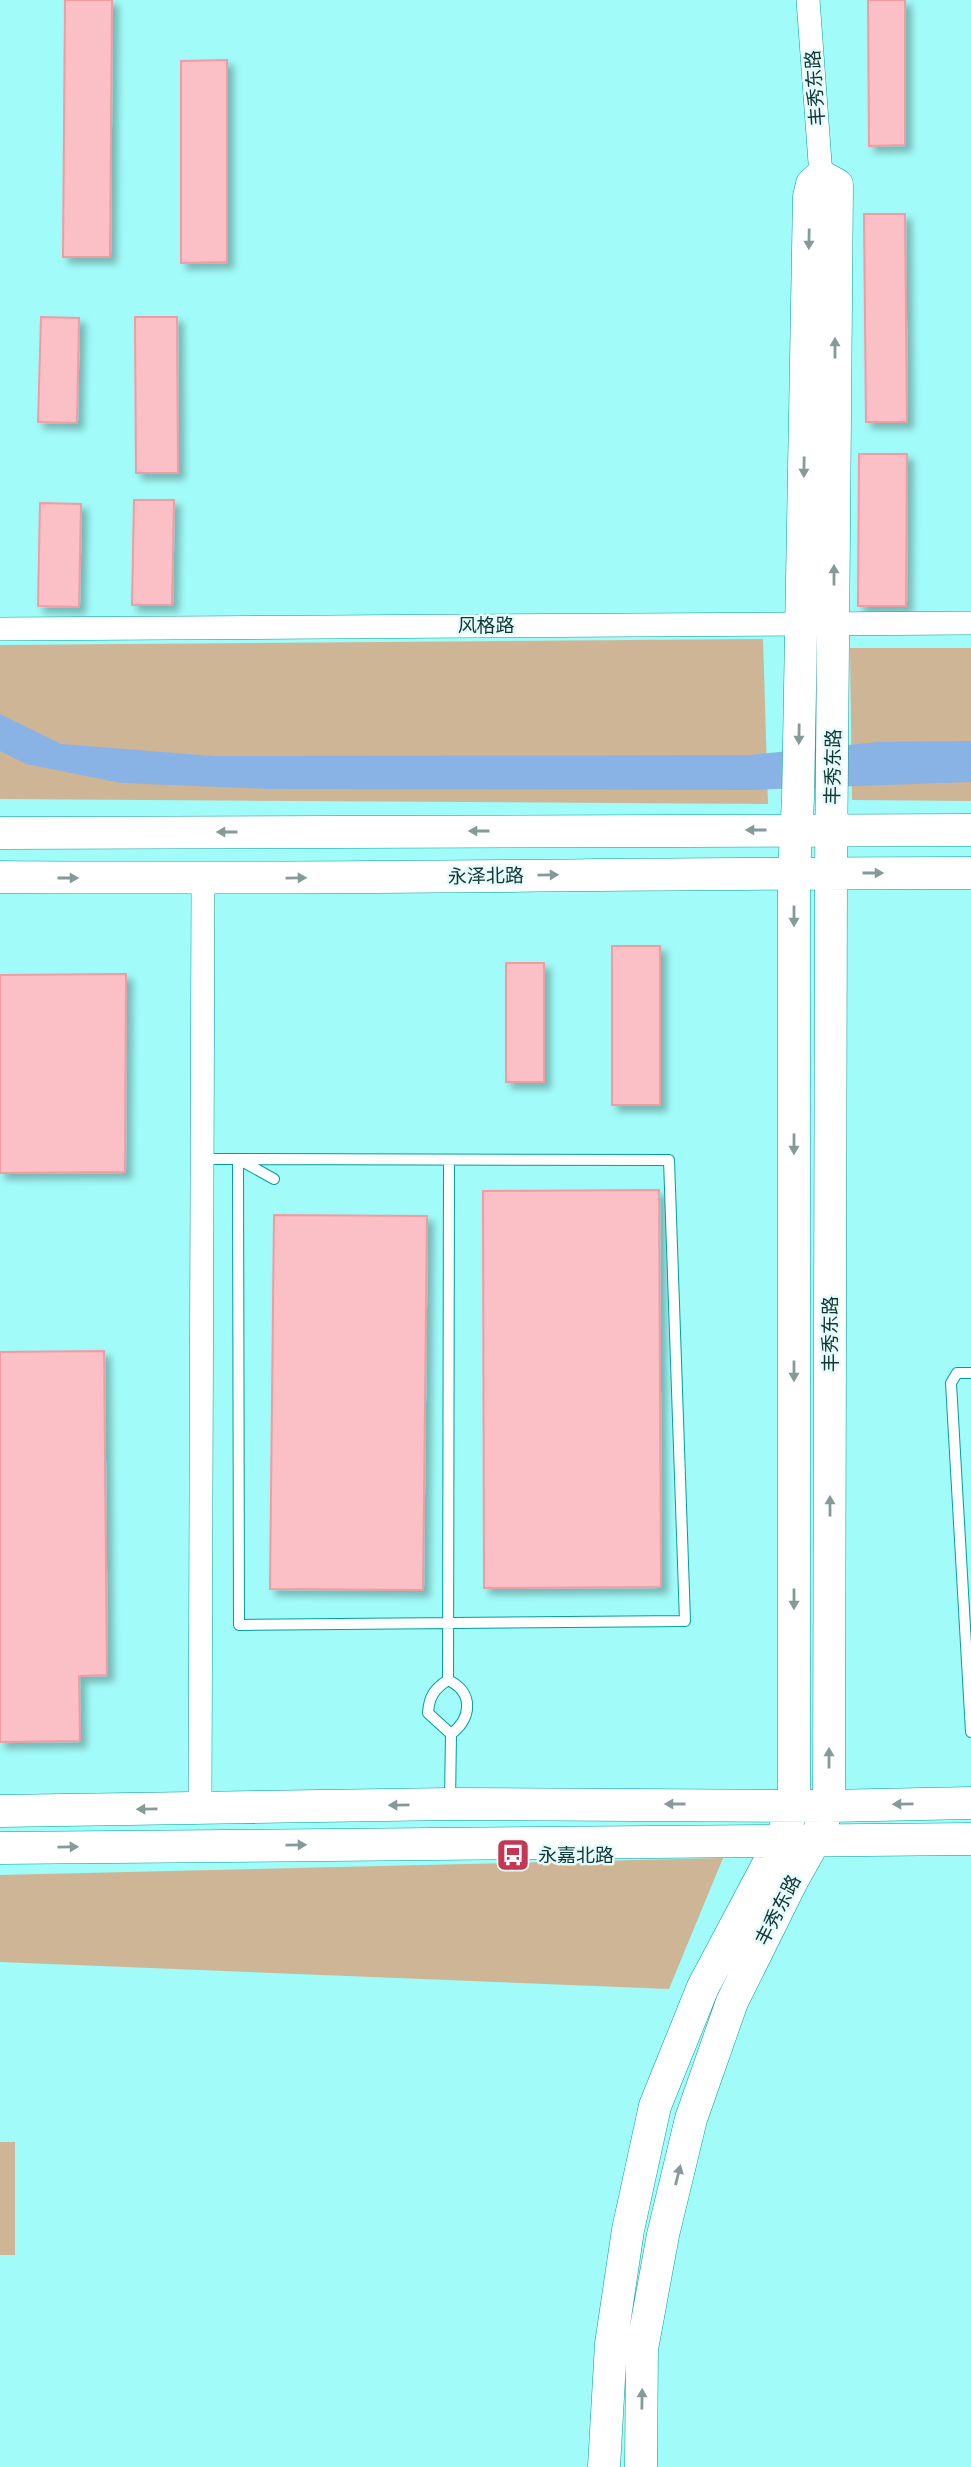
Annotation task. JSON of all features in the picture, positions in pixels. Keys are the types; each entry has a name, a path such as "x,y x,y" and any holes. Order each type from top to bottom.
{"street":[{"name":"丰秀东路","path":"808,0 821,176"},
{"name":"丰秀东路","path":"641,2467 642,2349 663,2235 691,2119 732,2002 815,1840 829,1806 831,873 837,185 821,176"},
{"name":"丰秀东路","path":"604,2467 611,2344 628,2230 655,2106 703,1987 781,1840 794,1804 794,872 809,197 812,184 821,176"},
{"name":"风格路","path":"0,629 971,623"},
{"path":"0,833 832,814 971,830"},
{"name":"永泽北路","path":"0,877 203,879 794,872 971,873"},
{"path":"200,1808 203,879"},
{"path":"0,1811 450,1804 829,1806 971,1802"},
{"path":"0,1848 971,1839"}],"lane":[{"path":"203,1159 238,1159 449,1160 669,1160 685,1621 239,1625 238,1159"},
{"path":"238,1159 274,1179"},
{"path":"448,1680 449,1160"},
{"path":"971,1373 957,1373 951,1383 971,1732"},
{"path":"448,1680 460,1686 467,1700 461,1726 451,1734"},
{"path":"448,1680 436,1688 429,1702 428,1713 451,1734 450,1804"}],"shaded area":[{"path":"763,639 768,804 0,799 0,645"},
{"path":"850,648 971,648 971,801 852,800"},
{"path":"723,1858 669,1989 0,1962 0,1875"},
{"path":"0,2142 15,2142 15,2255 0,2255"}],"water":[{"path":"0,714 61,744 213,756 750,755 878,742 971,741 971,782 751,790 271,789 121,783 26,764 0,751"}],"building":[{"path":"65,0 112,0 110,257 63,257"},
{"path":"868,0 905,0 905,145 869,146"},
{"path":"227,60 227,262 181,263 181,61"},
{"path":"864,214 905,214 907,422 866,422"},
{"path":"41,317 79,318 77,423 38,422"},
{"path":"135,317 177,317 178,473 136,473"},
{"path":"859,454 907,454 906,606 858,606"},
{"path":"134,500 174,500 172,605 132,605"},
{"path":"40,503 81,504 79,607 38,606"},
{"path":"612,946 660,946 660,1105 612,1105"},
{"path":"506,963 544,963 544,1082 506,1082"},
{"path":"126,974 125,1172 0,1173 0,975"},
{"path":"659,1190 661,1587 484,1588 483,1191"},
{"path":"274,1215 427,1216 423,1590 270,1589"},
{"path":"104,1351 107,1675 79,1676 80,1741 0,1742 0,1352"}],"place":[{"name":"永嘉北路","path":"513,1855"}]}
